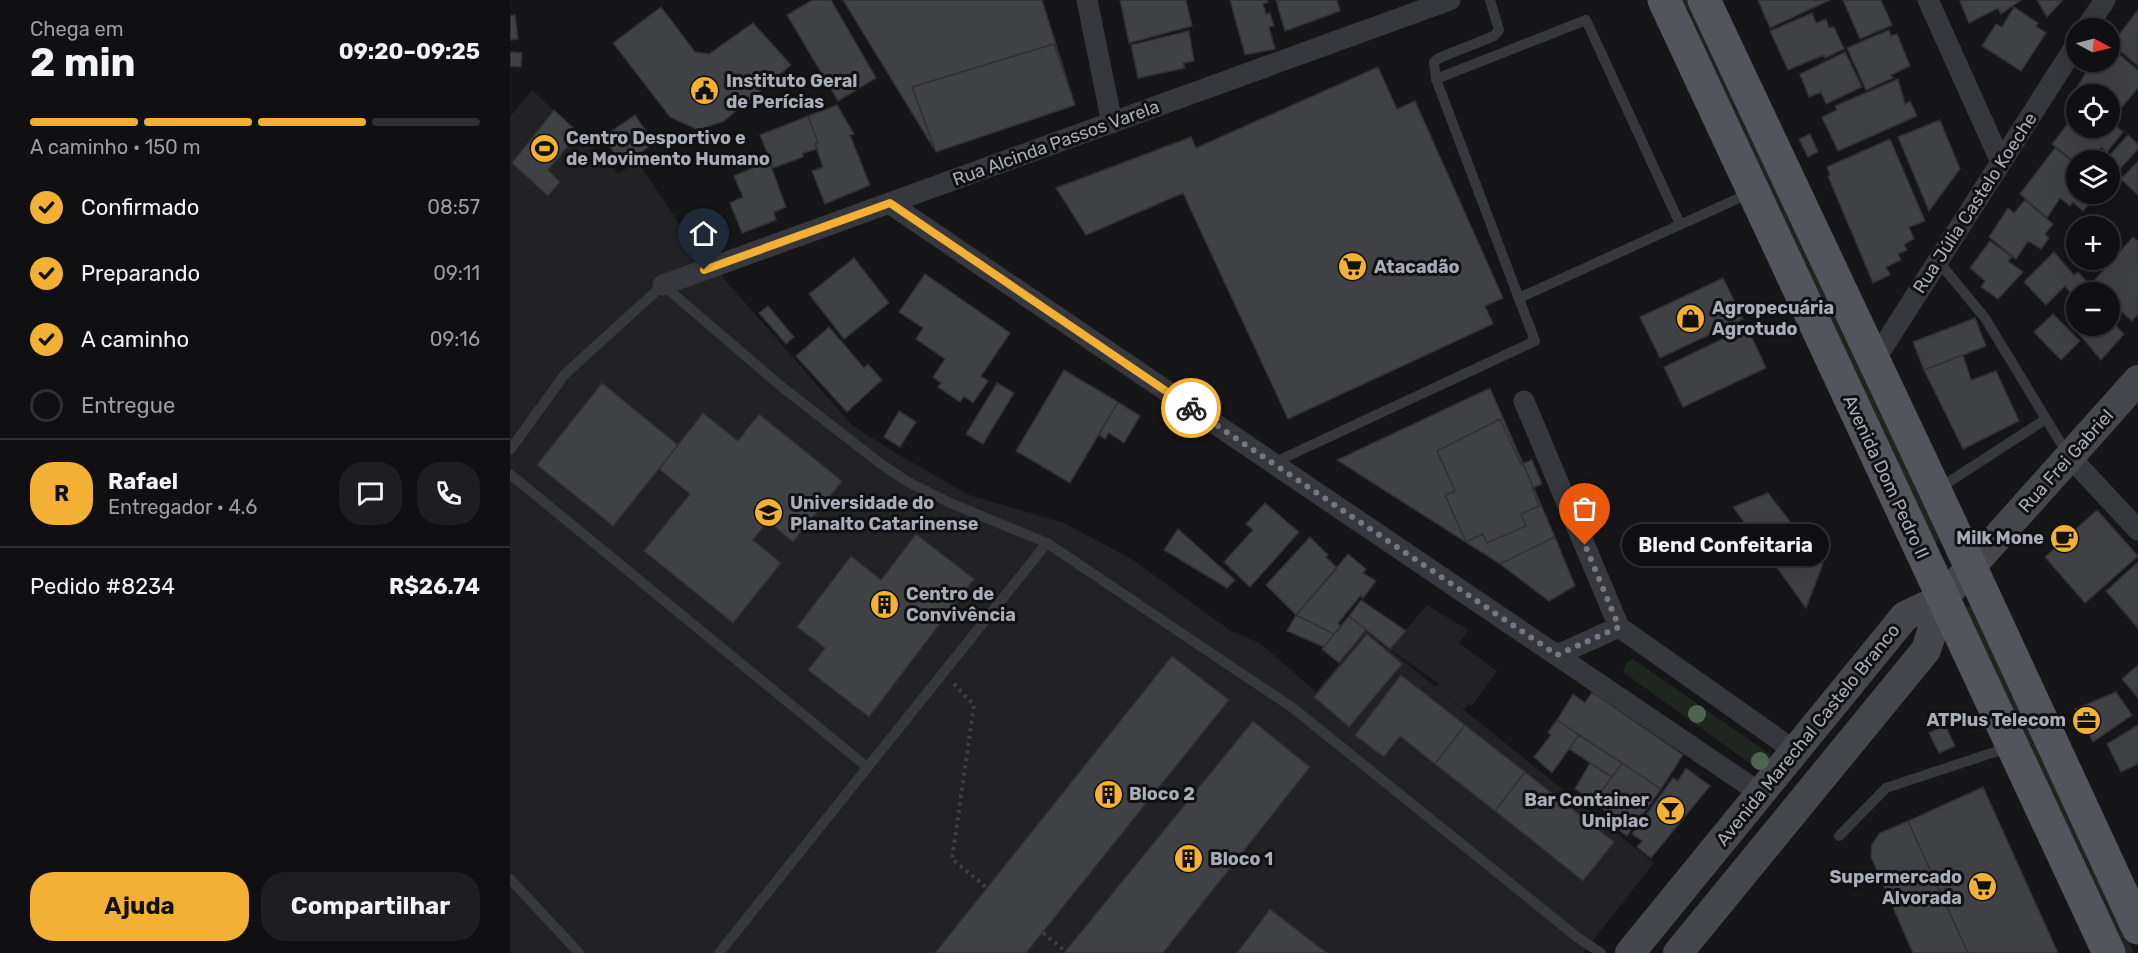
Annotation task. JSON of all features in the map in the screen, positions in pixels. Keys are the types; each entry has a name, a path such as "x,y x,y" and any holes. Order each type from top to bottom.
{"main road":[{"name":"Avenida Dom Pedro II","path":"1664,0 2109,953"},
{"path":"1704,0 2138,928"},
{"name":"Rua Frei Gabriel","path":"1943,598 2138,380"},
{"name":"Avenida Marechal Castelo Branco","path":"1630,953 1905,616 1943,598"},
{"name":"Avenida Marechal Castelo Branco","path":"1678,953 1926,650 1943,598"},
{"path":"1760,793 1803,801 1795,751"}],"street":[{"path":"1086,0 1112,123"},
{"name":"Rua Alcinda Passos Varela","path":"663,285 1450,0"},
{"path":"1928,0 2001,162"},
{"path":"2093,18 2105,0"},
{"name":"Rua Júlia Castelo Koeche","path":"1874,361 2066,61"},
{"path":"890,203 1760,793"},
{"path":"1524,401 1619,627 1795,751"},
{"path":"2069,456 2138,530"},
{"path":"1557,655 1619,627"}],"lane":[{"path":"1273,463 1535,341 1436,79 1434,63 1439,58 1494,36 1499,30 1490,0"},
{"path":"1436,79 1586,20 1680,224"},
{"path":"1519,298 1753,191"},
{"path":"1938,261 1985,318 2069,456"},
{"path":"510,450 565,374 663,285 782,387 881,464 908,482 950,503 1047,543 1293,708 1577,937 1601,953"},
{"path":"1935,490 2046,419"},
{"path":"510,474 867,767"},
{"path":"719,953 1047,543"},
{"path":"1839,836 1886,788 2013,746"},
{"path":"510,879 579,953"}],"path":[{"path":"944,672 974,705 952,859 987,888"},
{"path":"1043,933 1065,951"}],"shaded area":[{"path":"1680,0 1692,0 1942,537 1932,544"},
{"name":"Universidade do Planalto Catarinense","path":"532,90 618,173 638,162 691,241 852,425 969,495 1064,523 1130,558 1231,631 1260,643 1316,692 1366,631 1436,687 1438,683 1390,649 1427,605 1468,630 1459,643 1497,671 1472,706 1468,704 1464,709 1443,693 1654,863 1583,953 510,953 510,117"},
{"path":"1972,604 2134,953 2122,953 1962,610"},
{"path":"1633,659 1771,755 1773,763 1762,772 1623,672 1626,663"}],"building":[{"path":"812,0 831,0 876,78 838,101 787,15"},
{"path":"843,0 1042,0 1075,105 936,152"},
{"path":"1120,0 1186,0 1192,26 1129,43"},
{"path":"1230,0 1267,0 1268,2 1263,4 1266,14 1270,13 1274,26 1269,27 1275,49 1245,55"},
{"path":"1276,0 1337,0 1340,11 1285,31"},
{"path":"1758,0 1830,0 1770,28"},
{"path":"1843,0 1881,0 1892,25 1860,39"},
{"path":"2021,0 2001,14 1998,8 1969,23 1960,1"},
{"path":"2037,0 2063,0 2047,17"},
{"name":"Instituto Geral de Perícias","path":"661,7 695,52 709,54 753,23 791,65 724,121 698,130 670,117 613,43"},
{"path":"2014,7 2038,23 2036,26 2046,33 2021,71 1982,46 1996,24 2002,27"},
{"path":"2138,10 2138,66 2120,51 2120,34"},
{"path":"1812,13 1816,23 1826,19 1829,28 1834,27 1844,49 1788,70 1770,31"},
{"path":"515,15 518,39 510,40 510,16"},
{"path":"1889,30 1891,36 1897,34 1910,66 1891,75 1893,78 1866,90 1847,48"},
{"path":"1189,31 1194,61 1183,63 1185,68 1138,78 1131,45"},
{"path":"1054,44 1075,105 936,152 912,87"},
{"path":"510,52 522,53 521,67 510,66"},
{"path":"1845,52 1862,87 1826,104 1821,92 1809,97 1800,74"},
{"path":"2120,55 2138,70 2138,88 2120,109 2120,84 2079,84 2086,72 2120,72"},
{"name":"Atacadão","path":"1378,67 1397,109 1415,101 1503,298 1485,306 1493,324 1288,419 1183,193 1086,235 1056,188 1191,137 1196,148"},
{"path":"1898,79 1905,104 1910,101 1917,116 1838,151 1822,117 1837,110 1835,106"},
{"path":"837,105 854,134 850,135 870,185 825,204 812,171 823,167 815,144 818,143 808,116"},
{"name":"Centro Desportivo e de Movimento Humano","path":"554,110 579,133 548,170 560,182 548,196 512,163"},
{"path":"635,115 654,143 623,165 603,137"},
{"path":"808,116 818,143 815,144 817,149 803,153 803,157 773,168 760,135"},
{"path":"1940,120 1960,169 1929,211 1898,137"},
{"path":"2066,126 2066,138 2118,138 2109,150 2101,147 2098,150 2066,150 2066,155 2052,144"},
{"path":"1810,134 1818,152 1808,157 1799,139"},
{"path":"2128,135 2138,144 2138,149 2120,169 2120,150 2114,150"},
{"path":"1890,139 1925,221 1909,227 1914,239 1904,244 1907,250 1898,254 1901,260 1886,267 1890,275 1873,283 1828,176 1830,175 1827,167"},
{"path":"2055,148 2066,156 2066,203 2060,198 2047,218 2020,194"},
{"path":"769,161 786,207 774,212 776,220 742,233 730,203 743,197 734,176"},
{"path":"2138,161 2138,195 2121,179"},
{"path":"2025,200 2053,224 2045,234 2049,238 2041,249 2028,241 2016,259 1989,237 2008,208 2014,213"},
{"path":"2075,204 2089,204 2083,211"},
{"path":"2133,237 2138,241 2138,314 2132,321 2120,310 2120,282 2094,281 2104,270 2120,270 2120,252"},
{"path":"1990,241 2012,257 2008,261 2023,272 1998,299 1981,287 1985,281 1970,268"},
{"path":"2054,252 2066,266 2066,270 2070,270 2074,275 2078,272 2087,282 2066,282 2066,287 2046,305 2024,282"},
{"path":"854,258 889,303 844,339 809,294"},
{"path":"925,274 1010,333 981,376 988,381 973,403 964,396 960,402 938,387 941,383 933,377 945,359 916,339 923,328 899,312"},
{"name":"Agropecuária Agrotudo","path":"1723,278 1743,319 1660,358 1640,317"},
{"path":"768,306 794,337 786,344 759,313"},
{"path":"2053,314 2066,327 2066,336 2075,336 2080,341 2061,360 2034,332"},
{"path":"1975,318 1986,346 1924,370 1913,342"},
{"path":"829,327 864,368 868,364 882,380 847,412 796,356"},
{"path":"1747,327 1766,368 1683,407 1664,367"},
{"path":"2120,330 2124,334 2101,360 2081,336 2120,336"},
{"path":"1963,355 1971,380 1996,371 2019,421 1963,449 1924,370"},
{"path":"1064,370 1118,402 1070,483 1016,451"},
{"path":"602,383 678,445 613,526 537,465"},
{"path":"997,383 1014,393 983,444 966,434"},
{"path":"1490,388 1555,537 1500,564 1337,460"},
{"path":"1118,402 1140,416 1124,443 1109,433 1105,439 1099,435"},
{"path":"899,411 916,422 900,447 884,437"},
{"path":"703,413 738,441 759,414 842,481 793,542 768,521 753,540 781,563 733,623 644,551 690,494 659,469"},
{"path":"1500,419 1521,464 1532,460 1542,484 1532,488 1539,506 1521,514 1526,526 1487,543 1483,534 1466,542 1445,495 1455,491 1437,451"},
{"path":"1768,493 1823,564 1806,608 1733,507"},
{"path":"1265,503 1299,532 1250,587 1224,562 1253,530 1246,524"},
{"path":"2097,510 2138,556 2085,603 2045,557"},
{"path":"1178,529 1235,580 1227,588 1164,550"},
{"name":"Centro de Convivência","path":"916,534 974,579 869,717 808,670 825,648 797,627 851,556 881,580"},
{"path":"1310,537 1337,568 1296,615 1266,585"},
{"path":"1555,537 1575,586 1549,601 1500,564"},
{"path":"1348,554 1366,569 1363,573 1376,581 1338,623 1341,627 1334,634 1296,615"},
{"path":"2138,562 2138,628 2106,591"},
{"path":"1361,600 1406,631 1390,649 1349,616"},
{"path":"1296,615 1334,634 1324,647 1287,631"},
{"path":"1349,616 1366,630 1339,663 1322,649"},
{"path":"1367,634 1402,664 1349,727 1314,697"},
{"name":"Bloco 2","path":"1172,656 1229,700 1026,953 935,953"},
{"path":"2138,665 2138,698 2122,679"},
{"path":"1401,675 1465,725 1435,764 1400,736 1384,757 1355,735"},
{"path":"1592,692 1683,755 1661,789 1557,720 1573,694 1585,703"},
{"path":"2116,692 2132,715 2093,742 2075,709"},
{"path":"1557,720 1579,735 1552,773 1534,757 1551,735 1548,732"},
{"name":"Bloco 1","path":"1253,721 1310,767 1163,953 1064,953"},
{"path":"1465,725 1525,772 1495,811 1435,764"},
{"path":"1945,725 1955,746 1939,753 1929,733"},
{"path":"2138,725 2138,764 2121,772 2107,744"},
{"path":"1579,735 1622,763 1612,777 1569,749"},
{"path":"1590,763 1612,777 1594,802 1575,789"},
{"path":"1622,763 1661,789 1627,836 1614,826 1618,821 1594,802"},
{"name":"Bar Container Uniplac","path":"1686,768 1710,786 1651,858 1637,847 1642,841 1632,834 1673,778 1678,781"},
{"path":"1525,772 1614,842 1583,881 1495,811"},
{"name":"Supermercado Alvorada","path":"1983,787 2058,953 1968,953 1908,821"},
{"path":"1908,821 1968,953 1913,953 1871,857 1872,844 1880,833"},
{"path":"1270,909 1327,953 1237,953"}],"way so far":[{"path":"1191,408 1557,655 1619,627 1585,545"}],"place":[{"name":"Instituto Geral de Perícias","path":"705,91"},
{"name":"Centro Desportivo e de Movimento Humano","path":"545,148"},
{"name":"Atacadão","path":"1353,267"},
{"name":"Agropecuária Agrotudo","path":"1691,318"},
{"name":"Universidade do Planalto Catarinense","path":"769,513"},
{"name":"Milk Mone","path":"2065,538"},
{"name":"Blend Confeitaria","path":"1585,545"},
{"name":"Centro de Convivência","path":"885,604"},
{"name":"ATPlus Telecom","path":"2087,720"},
{"name":"Bloco 2","path":"1108,794"},
{"name":"Bar Container Uniplac","path":"1670,810"},
{"name":"Bloco 1","path":"1189,859"},
{"name":"Supermercado Alvorada","path":"1983,887"}],"route":[{"path":"704,270 890,203 1191,408"}]}
